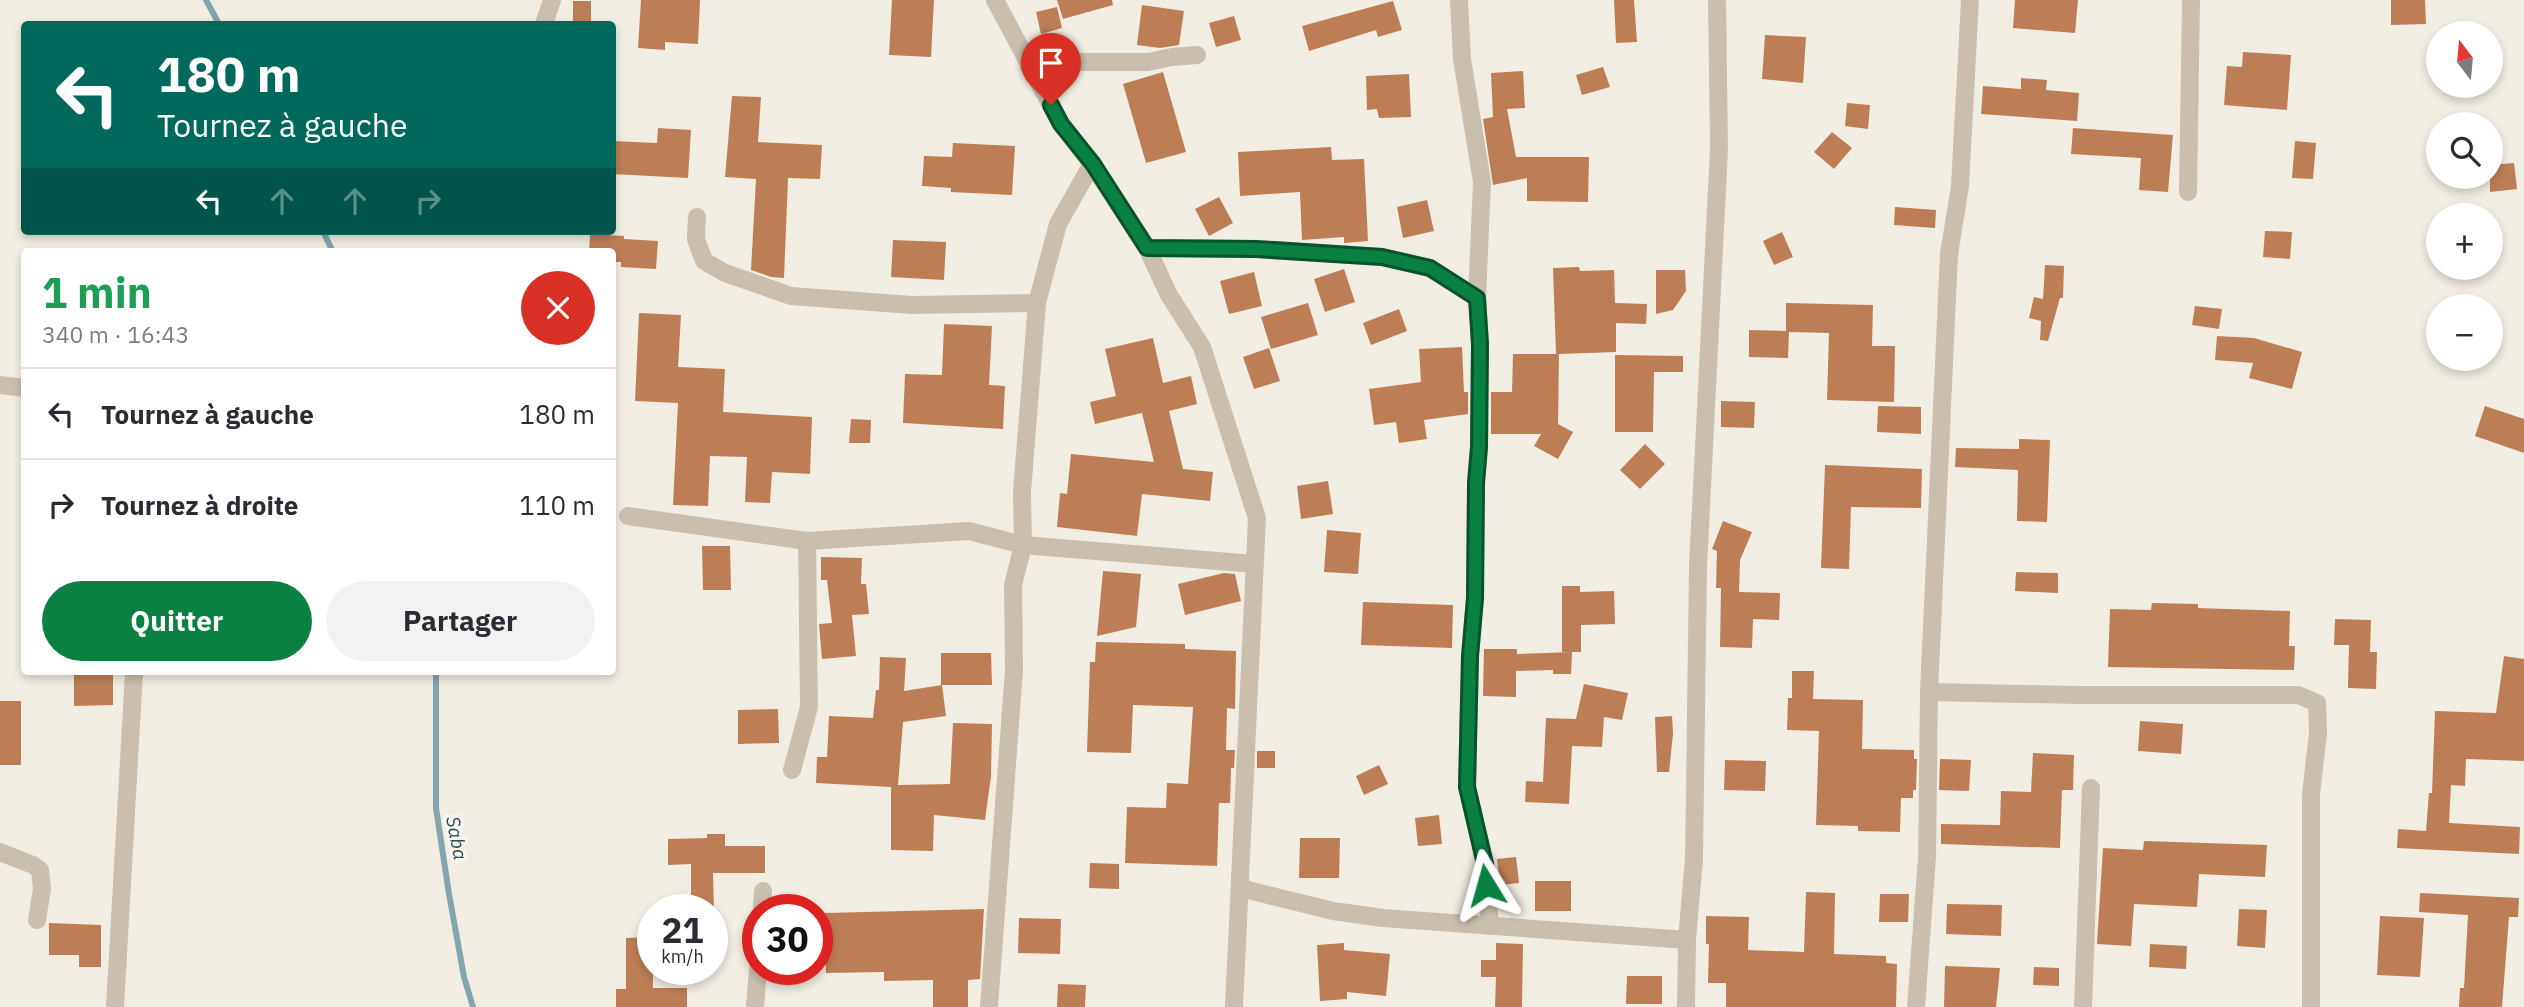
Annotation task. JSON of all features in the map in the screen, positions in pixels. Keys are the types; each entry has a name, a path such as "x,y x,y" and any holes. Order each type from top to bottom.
{"street":[{"path":"545,21 552,0"},
{"path":"995,0 1061,124 1093,164 1147,248 1169,295 1202,347 1257,518 1234,1007"},
{"path":"1459,0 1462,59 1482,182 1477,298 1480,344 1479,447 1467,787 1485,864 1490,926"},
{"path":"1686,1007 1687,940 1694,859 1698,567 1718,149 1717,0"},
{"path":"1916,1007 1927,857 1929,692 1949,254 1960,186 1970,0"},
{"path":"2188,192 2191,0"},
{"path":"1029,67 1070,62 1148,62 1197,55"},
{"path":"989,1007 1014,670 1013,585 1023,545 1022,492 1037,303 1058,224 1093,164"},
{"path":"697,217 696,239 704,261 725,273 791,296 912,305 1037,303"},
{"path":"1147,248 1256,249 1382,257 1430,268 1477,298"},
{"path":"0,385 21,388"},
{"path":"628,516 807,541 969,531 1023,545 1254,564"},
{"path":"792,770 809,707 807,541"},
{"path":"115,1007 134,675"},
{"path":"1929,692 2298,695 2317,703 2318,733 2311,794 2311,1007"},
{"path":"2083,1007 2091,788"},
{"path":"0,852 40,870 42,889 37,920"},
{"path":"1240,888 1333,911 1383,918 1687,940"},
{"path":"755,1007 757,985"}],"building":[{"path":"641,0 700,0 698,44 665,42 665,50 638,48"},
{"path":"892,0 934,0 931,57 889,55"},
{"path":"1057,0 1112,0 1113,5 1063,19"},
{"path":"1614,0 1634,0 1637,42 1616,43"},
{"path":"2015,0 2078,0 2075,33 2013,28"},
{"path":"2391,0 2425,0 2426,24 2391,25"},
{"path":"573,1 591,1 591,21 573,21"},
{"path":"1393,1 1402,30 1378,37 1376,30 1309,51 1302,26"},
{"path":"1142,5 1184,11 1179,45 1160,48 1137,45"},
{"path":"1057,7 1062,28 1041,34 1036,12"},
{"path":"1234,16 1241,40 1216,47 1209,23"},
{"path":"1765,35 1806,37 1803,83 1762,79"},
{"path":"2243,52 2291,55 2287,110 2224,105 2227,66 2242,67"},
{"path":"1603,67 1610,87 1582,95 1576,75"},
{"path":"1523,71 1525,108 1507,109 1516,157 1589,157 1588,202 1527,201 1527,178 1493,185 1483,119 1493,117 1491,73"},
{"path":"1163,72 1186,152 1146,163 1123,84"},
{"path":"1409,74 1411,117 1379,118 1377,109 1367,110 1366,76"},
{"path":"2021,78 2047,80 2046,90 2079,93 2077,121 1981,114 1983,86 2021,89"},
{"path":"732,96 761,97 758,142 822,145 820,179 788,178 784,278 751,270 756,179 725,177"},
{"path":"1847,103 1870,105 1868,129 1845,126"},
{"path":"658,128 691,130 688,178 616,174 616,141 657,143"},
{"path":"2073,128 2173,135 2168,192 2139,190 2141,158 2071,154"},
{"path":"1832,132 1852,148 1834,169 1814,152"},
{"path":"2295,141 2316,143 2313,179 2292,178"},
{"path":"953,143 1015,146 1012,195 951,192 951,188 922,186 924,156 952,157"},
{"path":"1331,147 1332,160 1364,159 1368,241 1344,243 1344,237 1302,240 1300,192 1240,196 1238,152"},
{"path":"2514,163 2517,189 2490,192 2490,189 2503,189 2503,164"},
{"path":"1219,197 1233,223 1209,236 1195,209"},
{"path":"1427,200 1434,231 1403,238 1397,207"},
{"path":"1895,207 1936,210 1935,228 1894,225"},
{"path":"2265,231 2292,232 2290,259 2263,257"},
{"path":"1782,232 1793,257 1774,265 1763,241"},
{"path":"590,235 658,241 656,269 621,267 621,262 616,262 616,248 589,248"},
{"path":"893,240 946,242 944,280 891,277"},
{"path":"2045,265 2064,266 2063,298 2060,298 2048,341 2040,340 2041,321 2029,318 2034,297 2043,299"},
{"path":"1579,267 1580,271 1614,270 1615,303 1647,304 1646,324 1616,323 1616,352 1559,354 1558,424 1573,432 1558,459 1534,446 1541,434 1491,434 1491,392 1512,392 1513,354 1556,354 1553,268"},
{"path":"1344,269 1355,302 1325,312 1314,279"},
{"path":"1656,270 1685,270 1686,291 1673,310 1656,314"},
{"path":"1254,272 1262,306 1229,314 1220,281"},
{"path":"1308,303 1318,335 1271,349 1261,317"},
{"path":"1786,303 1873,305 1872,346 1895,346 1894,402 1827,400 1829,333 1789,332 1788,358 1749,357 1749,330 1786,331"},
{"path":"2195,306 2222,309 2219,329 2192,325"},
{"path":"1399,309 1407,331 1371,345 1363,323"},
{"path":"639,313 681,315 678,367 725,369 723,412 812,417 810,474 772,472 770,503 745,502 747,457 710,456 708,506 673,505 678,403 635,401"},
{"path":"944,324 992,326 989,385 1005,386 1003,429 903,423 905,374 942,375"},
{"path":"2217,336 2254,338 2302,352 2292,389 2249,378 2253,363 2215,360"},
{"path":"1153,338 1163,383 1191,376 1197,404 1169,411 1183,469 1213,472 1210,501 1142,494 1137,536 1057,527 1060,493 1067,494 1071,454 1154,462 1142,413 1095,424 1090,402 1116,396 1105,349"},
{"path":"1462,347 1468,414 1424,420 1427,439 1399,443 1396,422 1374,425 1369,389 1421,382 1419,349"},
{"path":"1269,348 1280,381 1254,389 1243,357"},
{"path":"1615,355 1683,356 1683,372 1654,372 1653,432 1615,432"},
{"path":"1721,401 1755,402 1754,428 1721,427"},
{"path":"1878,406 1921,407 1921,434 1877,432"},
{"path":"2485,406 2524,419 2524,453 2475,436"},
{"path":"851,419 871,420 870,443 849,443"},
{"path":"2019,439 2050,440 2047,522 2017,521 2018,470 1955,467 1956,448 2019,449"},
{"path":"1645,444 1665,464 1640,489 1620,470"},
{"path":"1825,465 1922,469 1921,508 1851,507 1849,569 1821,568"},
{"path":"1328,481 1333,514 1301,519 1297,486"},
{"path":"1723,521 1752,532 1740,560 1739,592 1780,593 1779,620 1753,619 1752,648 1720,647 1721,588 1716,588 1717,551 1712,549"},
{"path":"1327,530 1361,533 1358,574 1324,572"},
{"path":"702,546 730,546 731,590 703,590"},
{"path":"821,557 862,558 861,584 866,584 869,614 852,615 856,656 822,659 819,624 832,623 827,580 821,580"},
{"path":"1103,571 1141,574 1136,627 1097,636"},
{"path":"2016,572 2058,573 2058,593 2015,591"},
{"path":"1224,573 1235,574 1241,601 1185,615 1178,584"},
{"path":"1562,586 1580,586 1580,592 1614,591 1615,624 1581,625 1581,652 1562,652"},
{"path":"1363,602 1453,605 1452,648 1361,645"},
{"path":"2152,603 2198,604 2198,608 2290,611 2289,646 2295,646 2294,670 2108,667 2110,609 2151,610"},
{"path":"2335,619 2371,620 2370,652 2377,652 2376,689 2348,688 2349,645 2334,645"},
{"path":"1096,642 1185,644 1185,649 1236,651 1235,709 1227,708 1226,750 1235,750 1234,768 1231,768 1230,803 1219,803 1217,866 1125,863 1127,807 1166,808 1167,783 1188,784 1193,707 1133,705 1131,753 1087,752 1090,662 1095,662"},
{"path":"1484,649 1517,649 1517,654 1572,652 1571,674 1553,674 1553,670 1516,671 1516,697 1483,696"},
{"path":"941,653 991,653 992,685 941,685"},
{"path":"2504,656 2524,659 2524,761 2466,759 2465,786 2451,785 2449,823 2520,827 2519,854 2397,848 2398,829 2426,831 2429,793 2432,793 2435,711 2496,713"},
{"path":"880,657 906,658 904,691 942,685 946,716 903,722 898,785 950,784 953,723 992,724 991,776 985,820 934,815 933,851 891,850 891,787 816,783 817,757 827,757 829,716 873,718 876,690 879,690"},
{"path":"1792,671 1814,671 1813,699 1863,700 1862,749 1914,750 1914,759 1917,759 1916,790 1913,790 1913,798 1901,798 1900,832 1858,831 1858,826 1816,825 1819,731 1787,730 1788,698 1792,698"},
{"path":"74,675 113,675 113,705 74,706"},
{"path":"1584,684 1628,693 1622,720 1604,717 1602,747 1572,746 1569,804 1525,802 1526,781 1543,782 1546,718 1576,719"},
{"path":"0,701 21,701 21,765 0,765"},
{"path":"778,709 779,743 738,744 738,710"},
{"path":"1672,716 1669,772 1657,772 1655,717"},
{"path":"2140,721 2183,724 2181,754 2138,751"},
{"path":"1257,751 1275,751 1275,768 1257,768"},
{"path":"2033,753 2074,755 2073,790 2062,790 2060,848 1941,844 1941,824 2000,825 2001,791 2031,792"},
{"path":"1940,759 1971,760 1969,791 1939,790"},
{"path":"1725,760 1766,761 1765,791 1724,790"},
{"path":"1379,765 1388,784 1364,795 1356,776"},
{"path":"1439,815 1442,844 1418,846 1415,818"},
{"path":"707,834 725,834 725,846 765,846 765,873 713,873 714,894 691,894 691,864 668,865 668,839 707,838"},
{"path":"1300,838 1340,838 1339,878 1299,878"},
{"path":"2144,841 2267,845 2265,877 2199,874 2197,907 2134,904 2131,946 2097,944 2103,848 2143,850"},
{"path":"1516,857 1519,883 1500,885 1497,859"},
{"path":"1090,863 1119,864 1119,889 1089,888"},
{"path":"1535,881 1571,881 1571,911 1535,911"},
{"path":"1806,892 1835,893 1834,954 1886,956 1886,963 1897,964 1896,1007 1726,1007 1726,983 1708,983 1709,944 1706,944 1706,916 1749,917 1748,950 1804,952"},
{"path":"2420,893 2519,898 2518,917 2509,917 2502,1007 2459,1007 2460,988 2464,988 2468,915 2419,912"},
{"path":"1880,894 1909,894 1908,922 1879,922"},
{"path":"1947,904 2002,905 2001,936 1946,934"},
{"path":"984,909 980,979 968,980 968,1007 933,1007 933,980 884,981 884,972 833,973 833,913"},
{"path":"2239,909 2267,910 2265,948 2237,946"},
{"path":"2380,916 2424,918 2420,977 2377,975"},
{"path":"1019,918 1061,919 1060,954 1018,953"},
{"path":"49,923 101,925 101,967 79,967 79,955 49,955"},
{"path":"626,938 637,938 637,985 687,988 687,1007 616,1007 616,989 626,989"},
{"path":"1344,943 1344,950 1390,954 1386,996 1347,992 1347,999 1320,1001 1317,945"},
{"path":"1496,943 1523,944 1522,1007 1495,1007 1496,977 1481,977 1481,960 1496,960"},
{"path":"2150,944 2187,946 2186,969 2149,967"},
{"path":"1945,966 2000,968 1996,1007 1944,1007"},
{"path":"2034,967 2059,968 2059,986 2033,985"},
{"path":"1627,976 1662,976 1662,1004 1626,1004"},
{"path":"1058,984 1086,985 1085,1007 1057,1007"}],"waterway":[{"name":"Saba","path":"206,0 217,21"},
{"name":"Saba","path":"325,235 331,248"},
{"name":"Saba","path":"436,675 436,808 464,977 473,1007"}],"route":[{"path":"1051,105 1061,124 1093,164 1147,248 1256,249 1382,257 1430,268 1477,298 1480,344 1479,447 1467,787 1485,864 1486,885"}]}
